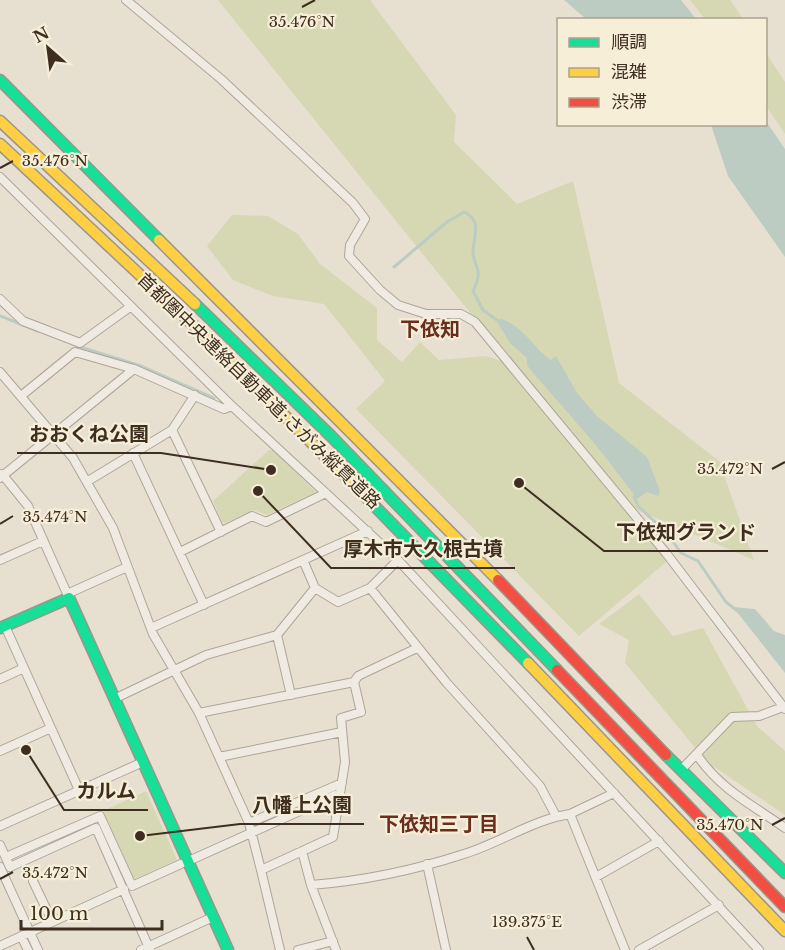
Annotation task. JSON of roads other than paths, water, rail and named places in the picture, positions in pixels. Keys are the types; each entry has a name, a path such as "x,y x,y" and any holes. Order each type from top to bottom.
{"main road":[{"path":"0,80 567,649 681,770 785,873"},
{"path":"0,111 114,225"},
{"name":"首都圏中央連絡自動車道;さがみ縦貫道路","path":"0,122 114,225 331,436 785,907"},
{"name":"首都圏中央連絡自動車道;さがみ縦貫道路","path":"0,144 103,237 327,455 785,931"},
{"path":"3,627 68,596 228,950"}],"street":[{"path":"126,0 221,79 353,203 365,219 350,246 349,256 390,300 426,314 461,314 475,322 666,553 784,708 759,716 732,717 681,770"},
{"path":"0,177 232,406 398,560 759,950"},
{"path":"0,299 23,321 80,343 130,307"},
{"path":"0,308 11,311"},
{"path":"21,396 75,352 134,369 224,409 232,406"},
{"path":"127,567 68,596 28,506 1,476 134,369"},
{"path":"0,372 54,435 88,481 113,528 151,628 173,672 199,713 249,823 280,950"},
{"path":"88,481 172,430 195,395"},
{"path":"172,430 220,532"},
{"path":"133,453 204,605"},
{"path":"180,552 252,516 266,522 326,493"},
{"path":"151,628 368,531"},
{"path":"0,560 43,540"},
{"path":"303,561 315,588 338,603 370,588 398,560"},
{"path":"114,699 206,655 277,635 315,588"},
{"path":"370,588 417,648 540,786 556,816"},
{"path":"3,627 79,790"},
{"path":"277,635 291,695"},
{"path":"199,713 354,682 358,676 417,648"},
{"path":"0,679 24,668"},
{"path":"261,870 333,837 345,762 341,718 361,712 354,682"},
{"path":"0,751 51,728"},
{"path":"219,757 342,732"},
{"path":"697,755 727,791 747,801 785,828"},
{"path":"0,826 143,762"},
{"path":"249,823 342,783"},
{"path":"193,859 340,793"},
{"path":"311,885 345,882 463,854 556,816 570,814 614,793"},
{"path":"570,814 625,950"},
{"path":"6,857 100,816 132,886 181,864"},
{"path":"0,845 10,867 96,828 150,948"},
{"path":"596,877 659,841"},
{"path":"302,851 311,885 336,950"},
{"path":"427,864 446,950"},
{"path":"0,867 38,950"},
{"path":"33,881 52,921"},
{"path":"0,946 124,889"},
{"path":"639,950 719,905"},
{"path":"141,950 150,948 213,917"},
{"path":"21,936 28,950"},
{"path":"298,950 333,941"}],"waterway":[{"path":"394,267 447,222 464,212 470,215 476,228 473,256 478,272 473,291 483,310 498,321"},
{"path":"0,316 38,331"},
{"path":"77,346 141,366 214,398"},
{"path":"634,497 638,506 667,533 681,553 698,561 726,602 740,613"}],"place":[{"name":"おおくね公園","path":"271,470"},
{"name":"下依知グランド","path":"519,483"},
{"name":"厚木市大久根古墳","path":"258,491"},
{"name":"カルム","path":"26,750"},
{"name":"八幡上公園","path":"140,836"}],"district":[{"name":"下依知","path":"430,329"},
{"name":"下依知三丁目","path":"439,824"}]}
